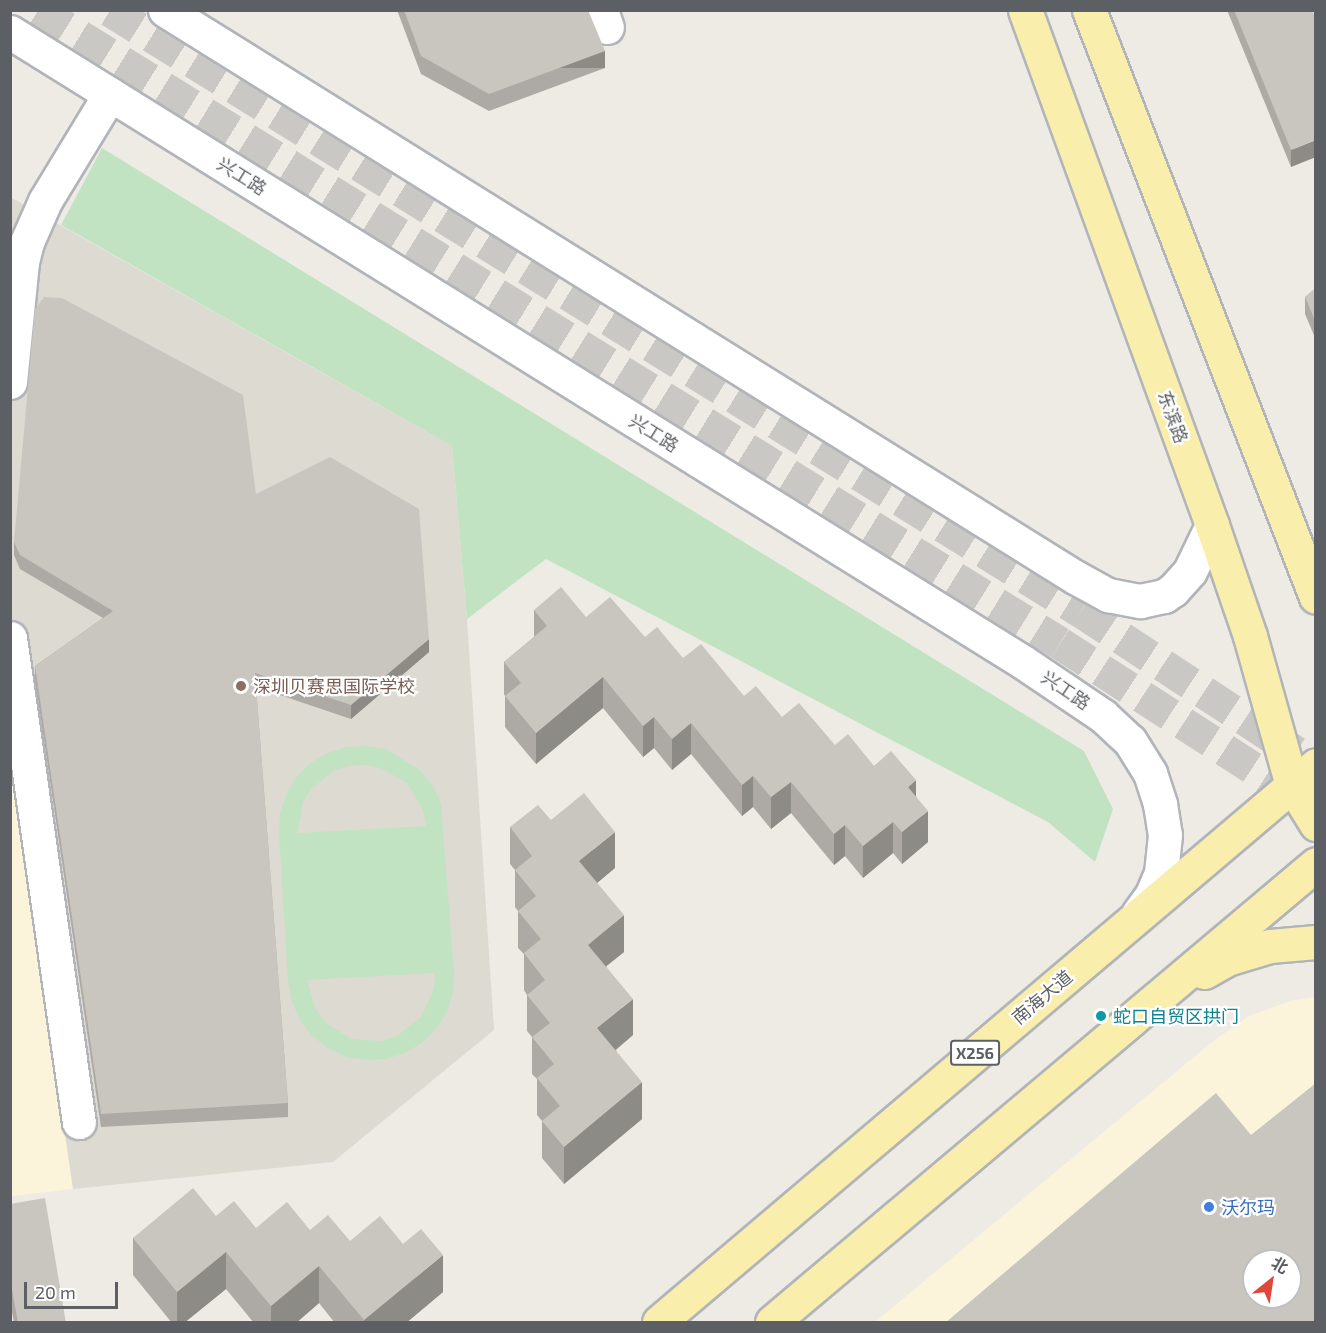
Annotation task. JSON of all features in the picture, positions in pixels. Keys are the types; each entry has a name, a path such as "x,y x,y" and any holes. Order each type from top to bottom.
{"main road":[{"name":"东滨路","path":"1025,10 1250,636 1304,775 1316,824"},
{"path":"1089,10 1316,597"},
{"path":"1271,477 1302,533 1316,549"},
{"name":"南海大道","path":"659,1323 1304,775"},
{"path":"772,1323 1316,864"},
{"path":"1158,997 1227,959 1270,946 1316,942"}],"street":[{"path":"165,10 1075,577 1108,595 1140,602 1164,596 1173,590 1190,571 1212,525"},
{"name":"兴工路","path":"10,32 1012,656 1103,716 1130,741 1150,772 1160,804 1165,835 1161,873 1151,896 1136,917"},
{"path":"10,382 22,262 27,242 45,201 110,94"},
{"path":"10,638 79,1122"}],"shaded area":[{"name":"深圳贝赛思国际学校","path":"10,197 452,446 467,619 494,1030 333,1162 73,1189 10,754"},
{"path":"10,754 73,1189 11,1196 10,1196"},
{"path":"1315,997 1315,1322 875,1322 1212,1042 1249,1016 1294,1000"}],"green space":[{"path":"102,148 1084,751 1113,809 1095,862 1048,822 546,559 467,619 452,446 61,225"},
{"path":"367,746 386,749 420,770 433,786 441,804 454,973 453,993 447,1012 436,1029 422,1043 405,1053 386,1059 366,1060 346,1057 328,1048 312,1036 300,1020 292,1002 288,982 279,833 280,813 286,795 296,777 310,763 327,753 347,747","holes":["365,765 380,768 407,783 423,810 426,826 298,833 303,802 311,789 335,770","435,973 434,989 421,1017 397,1036 382,1041 352,1039 326,1023 316,1010 307,980"]}],"building":[{"path":"404,10 588,10 605,51 489,94 421,56"},
{"path":"1234,10 1312,10 1316,19 1316,140 1291,150"},
{"path":"1316,288 1316,323 1305,297"},
{"path":"44,297 62,298 243,395 256,494 330,457 419,509 429,639 351,705 255,673 288,1103 101,1114 35,666 113,611 20,555 14,542 35,309"},
{"path":"561,587 586,617 610,597 645,637 657,627 683,658 701,644 744,696 756,686 782,717 799,703 835,745 848,734 874,766 891,751 916,780 908,787 928,811 902,832 893,822 863,846 845,825 834,834 791,782 771,797 753,776 742,785 691,723 672,739 654,717 643,726 603,677 536,733 505,696 521,683 504,662 547,626 534,610"},
{"path":"584,793 615,832 579,861 624,915 588,945 633,999 597,1028 642,1082 564,1147 542,1121 560,1106 537,1078 554,1064 532,1037 550,1023 527,995 545,980 524,953 541,939 518,911 536,896 515,870 532,856 510,827 538,805 551,820"},
{"name":"沃尔玛","path":"1316,1083 1316,1323 945,1323 1216,1093 1251,1135"},
{"path":"193,1188 216,1216 234,1201 256,1228 287,1202 310,1230 328,1215 350,1241 380,1216 403,1244 421,1229 443,1255 364,1320 319,1266 271,1306 226,1252 177,1292 133,1238"},
{"path":"45,1198 66,1323 18,1323 10,1278 10,1204"}],"tunnel":[{"path":"38,10 1060,643 1309,804"},
{"path":"110,10 1081,611 1296,752"}],"place":[{"name":"深圳贝赛思国际学校","path":"241,686"},
{"name":"蛇口自贸区拱门","path":"1101,1016"},
{"name":"沃尔玛","path":"1209,1207"}]}
